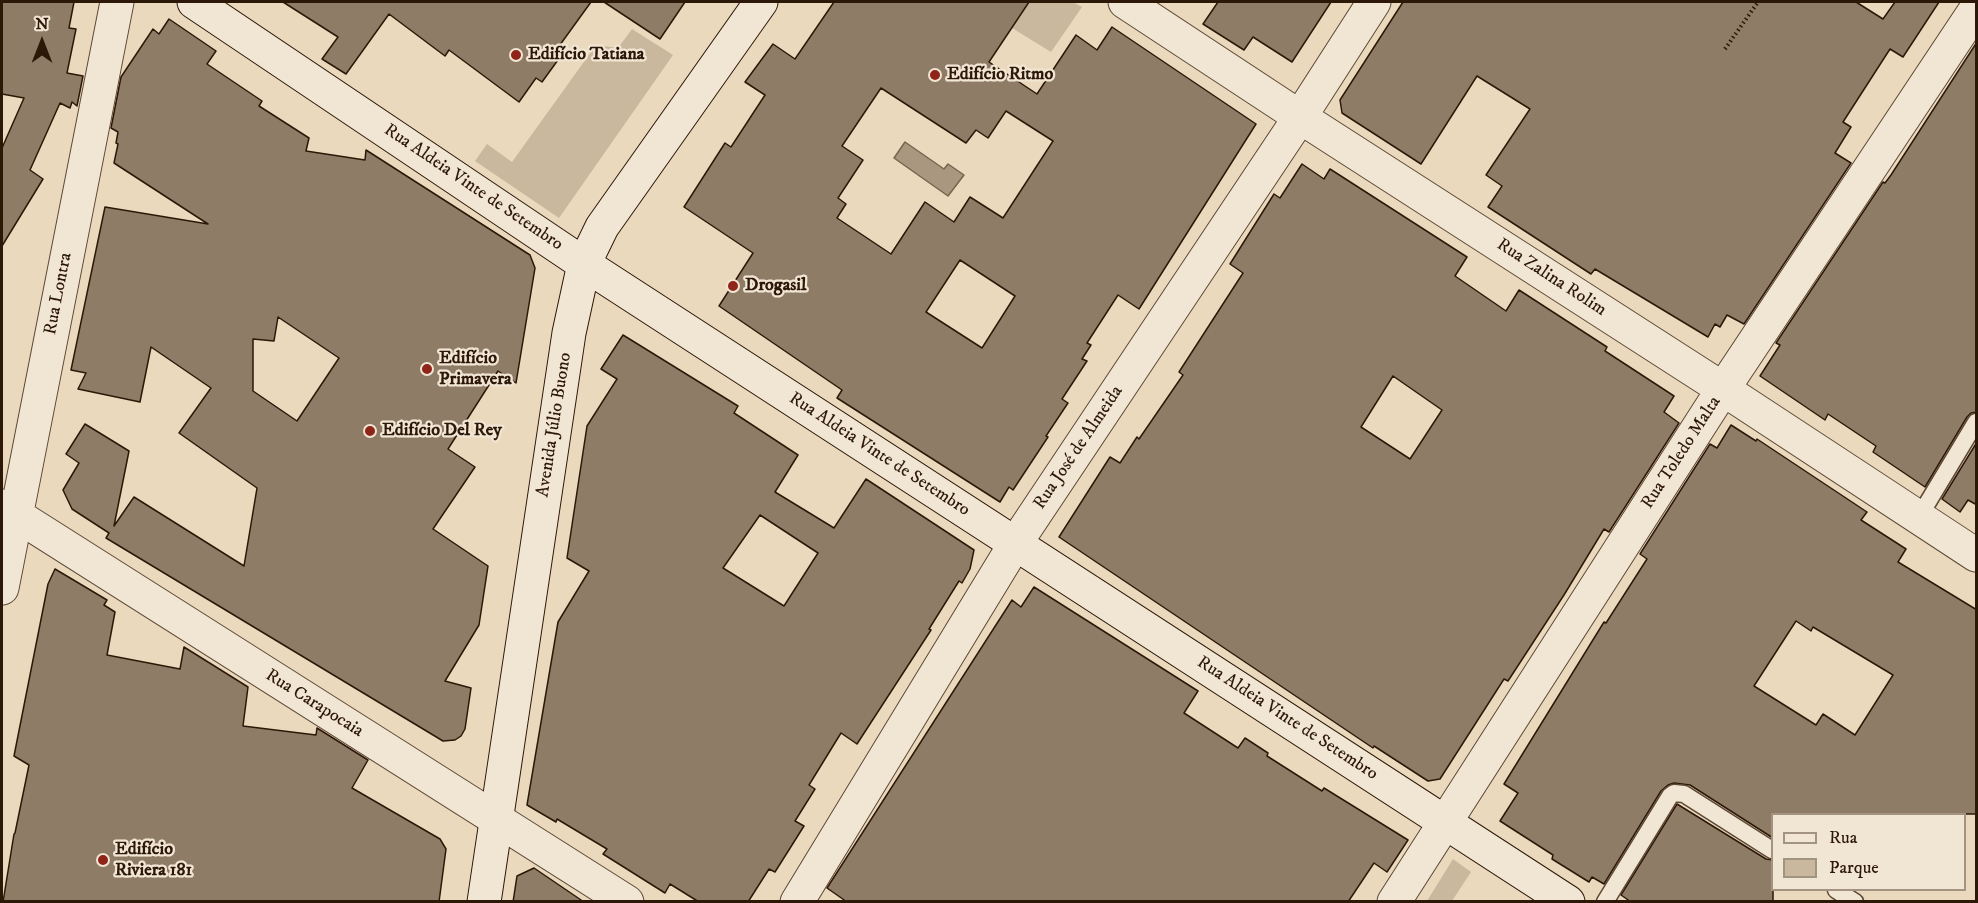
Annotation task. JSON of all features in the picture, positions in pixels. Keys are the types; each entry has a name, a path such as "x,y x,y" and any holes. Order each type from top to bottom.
{"street":[{"name":"Rua Lontra","path":"2,588 8,510 117,2"},
{"name":"Rua Aldeia Vinte de Setembro","path":"194,2 584,264 1568,902"},
{"name":"Avenida Júlio Buono","path":"484,902 569,333 584,264 608,218 761,2"},
{"name":"Rua Zalina Rolim","path":"1125,2 1977,555"},
{"name":"Rua José de Almeida","path":"797,902 1015,543 1300,117 1374,2"},
{"name":"Rua Toledo Malta","path":"1394,902 1723,388 1977,9"},
{"name":"Rua Carapocaia","path":"8,510 627,902"}],"lane":[{"path":"1918,517 1977,422"},
{"path":"1605,902 1674,793 1684,794 1771,849"},
{"path":"1838,891 1855,902"}],"path":[{"path":"1725,49 1758,2"}],"green space":[{"path":"1029,2 1073,2 1082,7 1051,52 1012,28"},
{"path":"632,29 673,55 559,218 475,161 487,144 512,162 596,45 618,48"},
{"path":"1453,859 1471,872 1452,901 1427,901"}],"shaded area":[{"path":"905,142 944,169 948,164 964,175 948,196 894,158"}],"building":[{"path":"2,2 74,2 69,28 76,29 67,73 83,76 77,106 72,102 70,108 60,103 30,170 43,179 2,246 2,148 24,98 2,94"},
{"name":"Edifício Tatiana","path":"283,2 591,2 557,49 563,53 542,82 536,78 519,102 449,50 445,56 389,14 346,74 322,59 338,37"},
{"path":"604,2 685,2 660,39"},
{"path":"834,2 1029,2 989,62 1037,94 1076,35 1097,50 1112,27 1256,124 1139,309 1118,295 1087,343 1091,345 1082,359 1087,361 1062,399 1068,403 1013,490 1009,487 1000,502 837,398 842,390 719,306 753,253 684,207 725,143 731,147 765,95 745,82 773,44 795,59","holes":["881,88 966,143 976,130 988,138 1006,111 1053,141 1003,218 970,197 954,222 925,202 891,254 837,218 846,204 838,198 863,160 842,146","960,260 1015,296 982,348 926,312"]},
{"path":"1218,2 1331,2 1292,62 1253,37 1244,50 1203,24"},
{"path":"1403,2 1856,2 1883,19 1895,2 1939,2 1903,57 1890,49 1843,122 1851,127 1835,153 1851,163 1744,324 1727,315 1720,327 1715,324 1708,337 1595,269 1591,274 1488,207 1502,186 1486,175 1530,109 1477,76 1421,164 1342,113 1340,100"},
{"path":"169,19 216,51 207,64 262,101 259,106 309,138 306,151 365,160 366,150 530,255 535,268 516,383 498,371 448,449 475,467 433,529 488,566 479,625 445,681 471,688 465,729 455,740 443,741 106,538 109,533 72,509 63,490 79,463 66,454 85,424 129,451 114,526 134,497 244,566 257,488 179,433 211,388 151,347 140,402 78,389 86,373 71,370 105,207 208,224 114,163 118,132 111,128 121,77 153,29 159,34","holes":["278,317 339,358 297,421 253,391 253,339 274,341"]},
{"path":"1977,42 1977,412 1967,417 1925,487 1873,452 1876,446 1828,414 1825,420 1760,376 1780,345 1776,343 1883,182 1885,183 1891,175"},
{"path":"1302,164 1324,179 1330,169 1467,257 1455,276 1506,311 1519,290 1607,347 1605,351 1674,396 1664,412 1679,423 1609,532 1604,529 1508,681 1504,679 1440,779 1428,781 1374,746 1373,748 1059,537 1110,457 1120,463 1183,375 1179,372 1243,273 1230,264 1274,194 1280,198","holes":["1393,376 1442,410 1410,459 1361,427"]},
{"path":"623,335 738,406 734,413 798,455 775,492 834,528 866,479 974,550 970,569 962,583 959,581 929,629 931,630 857,744 841,733 809,785 815,789 795,821 804,826 775,872 769,869 748,902 699,902 670,884 665,893 603,854 607,849 557,819 556,822 527,805 558,622 589,571 567,558 587,426 617,379 601,369","holes":["760,515 818,553 784,606 723,568"]},
{"path":"1731,425 1756,441 1757,439 1867,512 1861,520 1906,549 1898,562 1977,610 1977,814 1771,813 1771,837 1690,785 1674,783 1661,791 1604,884 1592,877 1589,882 1552,859 1553,855 1500,821 1518,793 1504,784 1604,622 1606,623 1647,559 1640,554 1710,444 1717,448","holes":["1796,621 1811,631 1813,627 1893,675 1855,735 1823,714 1816,725 1754,686"]},
{"path":"1977,442 1977,505 1968,500 1960,512 1942,499"},
{"path":"55,569 107,600 104,605 115,612 107,655 180,669 184,647 248,687 243,726 316,735 317,728 368,760 352,788 440,839 446,849 439,902 3,902 14,834 29,765 14,756 48,584"},
{"path":"1034,587 1198,691 1184,713 1238,748 1245,738 1268,753 1267,756 1322,791 1324,788 1408,840 1387,872 1374,863 1348,902 847,902 827,888 1012,600 1021,607"},
{"path":"1677,804 1766,859 1771,860 1773,902 1631,902 1621,895"},
{"path":"534,868 584,902 513,902 517,876"}],"place":[{"name":"Edifício Tatiana","path":"516,55"},
{"name":"Edifício Ritmo","path":"935,75"},
{"name":"Drogasil","path":"733,286"},
{"name":"Edifício Primavera","path":"427,369"},
{"name":"Edifício Del Rey","path":"370,431"},
{"name":"Edifício Riviera 181","path":"103,860"}]}
